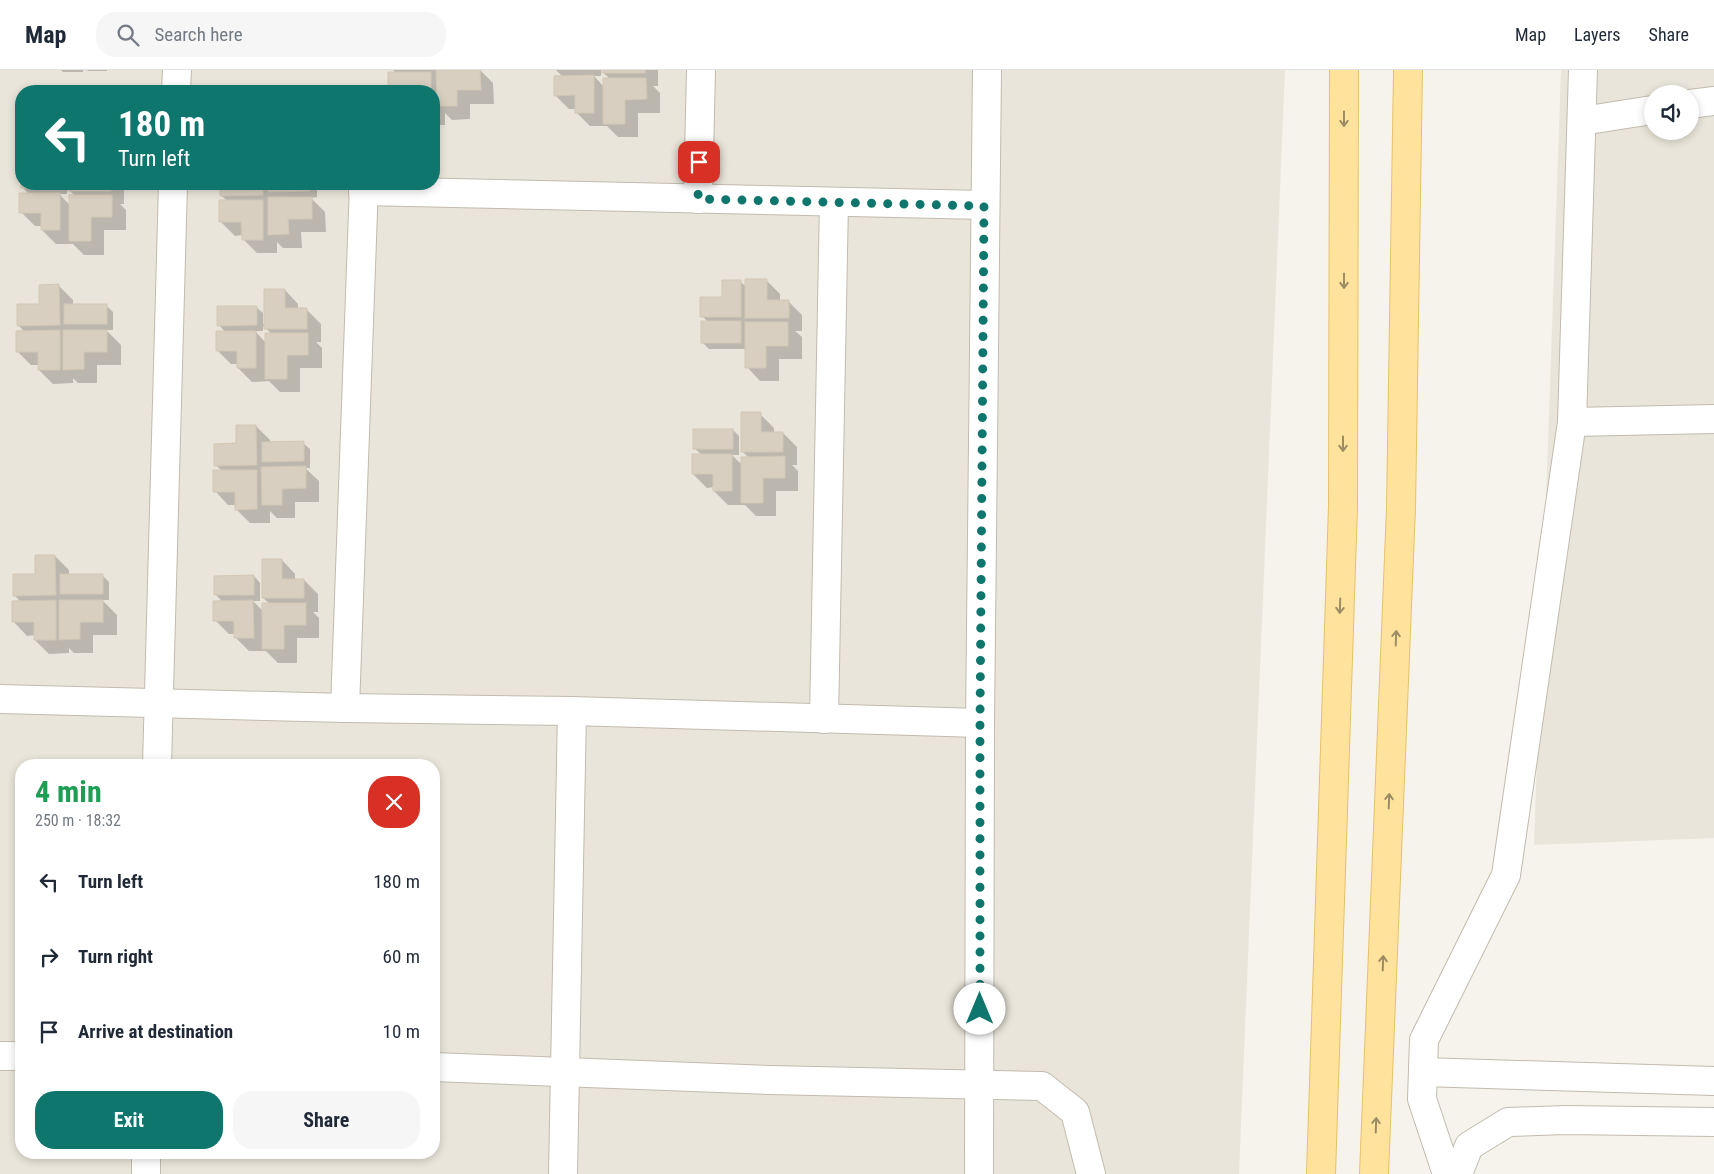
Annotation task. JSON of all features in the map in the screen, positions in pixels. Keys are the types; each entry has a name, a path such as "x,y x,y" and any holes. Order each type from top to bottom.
{"main road":[{"path":"1321,1174 1343,506 1344,70"},
{"path":"1374,1174 1401,508 1408,70"}],"street":[{"path":"176,85 177,70"},
{"path":"698,199 701,70"},
{"path":"979,1174 980,723 984,206 987,70"},
{"path":"1447,1174 1422,1099 1424,1040 1506,875 1572,422 1583,70"},
{"path":"1699,102 1714,100"},
{"path":"1582,121 1644,111"},
{"path":"157,759 173,190"},
{"path":"345,708 363,190"},
{"path":"440,190 698,199 984,206"},
{"path":"824,719 834,202"},
{"path":"1572,422 1714,419"},
{"path":"0,699 345,708 572,711 980,723"},
{"path":"563,1174 572,711"},
{"path":"0,1056 15,1056"},
{"path":"440,1067 769,1080 1042,1086 1075,1112 1091,1174"},
{"path":"1423,1072 1714,1081"},
{"path":"1458,1174 1469,1146 1508,1122 1565,1120 1714,1122"},
{"path":"146,1159 146,1174"}],"shaded area":[{"path":"0,70 1285,70 1239,1174 0,1174"},
{"path":"1561,70 1714,70 1714,838 1534,845"}],"building":[{"path":"436,70 480,70 481,90 457,90 457,106 440,106 440,85 436,85"},
{"path":"602,70 645,70 645,73 602,73"},
{"path":"388,72 431,72 431,85 388,85"},
{"path":"594,75 594,113 575,113 575,95 554,96 554,76"},
{"path":"603,78 646,78 647,99 625,100 625,124 603,124"},
{"path":"68,190 111,190 111,191"},
{"path":"220,190 263,190 263,195 220,196"},
{"path":"268,190 310,190 310,191 268,192"},
{"path":"19,193 60,193 60,230 41,230 41,213 19,213"},
{"path":"69,195 112,195 112,217 91,217 91,241 69,241"},
{"path":"268,197 312,197 312,219 288,219 289,234 268,235"},
{"path":"219,200 263,200 263,240 242,240 241,222 219,222"},
{"path":"745,279 767,279 767,300 789,300 789,318 745,318"},
{"path":"722,280 741,280 741,317 700,317 700,297 722,297"},
{"path":"59,284 60,325 17,326 17,304 39,304 39,285"},
{"path":"264,289 285,289 285,308 307,308 307,329 264,329"},
{"path":"64,304 107,304 107,324 64,324"},
{"path":"217,306 257,306 257,325 217,326"},
{"path":"701,321 741,321 741,343 701,343"},
{"path":"745,322 788,322 788,346 766,346 766,368 745,368"},
{"path":"60,330 60,370 38,370 38,352 16,352 16,331"},
{"path":"63,330 107,330 107,352 84,352 84,369 63,370"},
{"path":"216,331 256,331 256,368 237,368 237,351 216,351"},
{"path":"265,333 308,333 308,355 287,355 287,379 265,379"},
{"path":"741,412 761,412 761,432 783,432 783,452 741,452"},
{"path":"236,425 256,425 257,465 214,466 214,444 236,443"},
{"path":"693,429 733,429 733,449 693,449"},
{"path":"304,441 304,461 262,462 262,442"},
{"path":"692,454 732,454 732,491 713,491 713,474 692,474"},
{"path":"785,456 785,478 763,478 763,503 741,503 741,457"},
{"path":"306,466 306,488 282,489 282,505 262,505 261,467"},
{"path":"213,470 257,470 257,509 235,510 235,492 213,492"},
{"path":"35,555 55,555 56,595 13,596 13,574 35,574"},
{"path":"262,559 282,559 282,579 304,579 304,598 262,598"},
{"path":"60,574 103,574 103,594 60,594"},
{"path":"254,575 254,595 214,595 214,576"},
{"path":"56,600 56,640 34,640 34,622 12,622 12,601"},
{"path":"59,600 103,600 103,622 80,622 80,639 59,640"},
{"path":"253,600 254,638 234,638 234,621 213,621 213,601"},
{"path":"262,603 306,603 306,625 284,625 284,649 262,649"}],"route":[{"path":"699,162 698,199 984,206 980,1009"}]}
